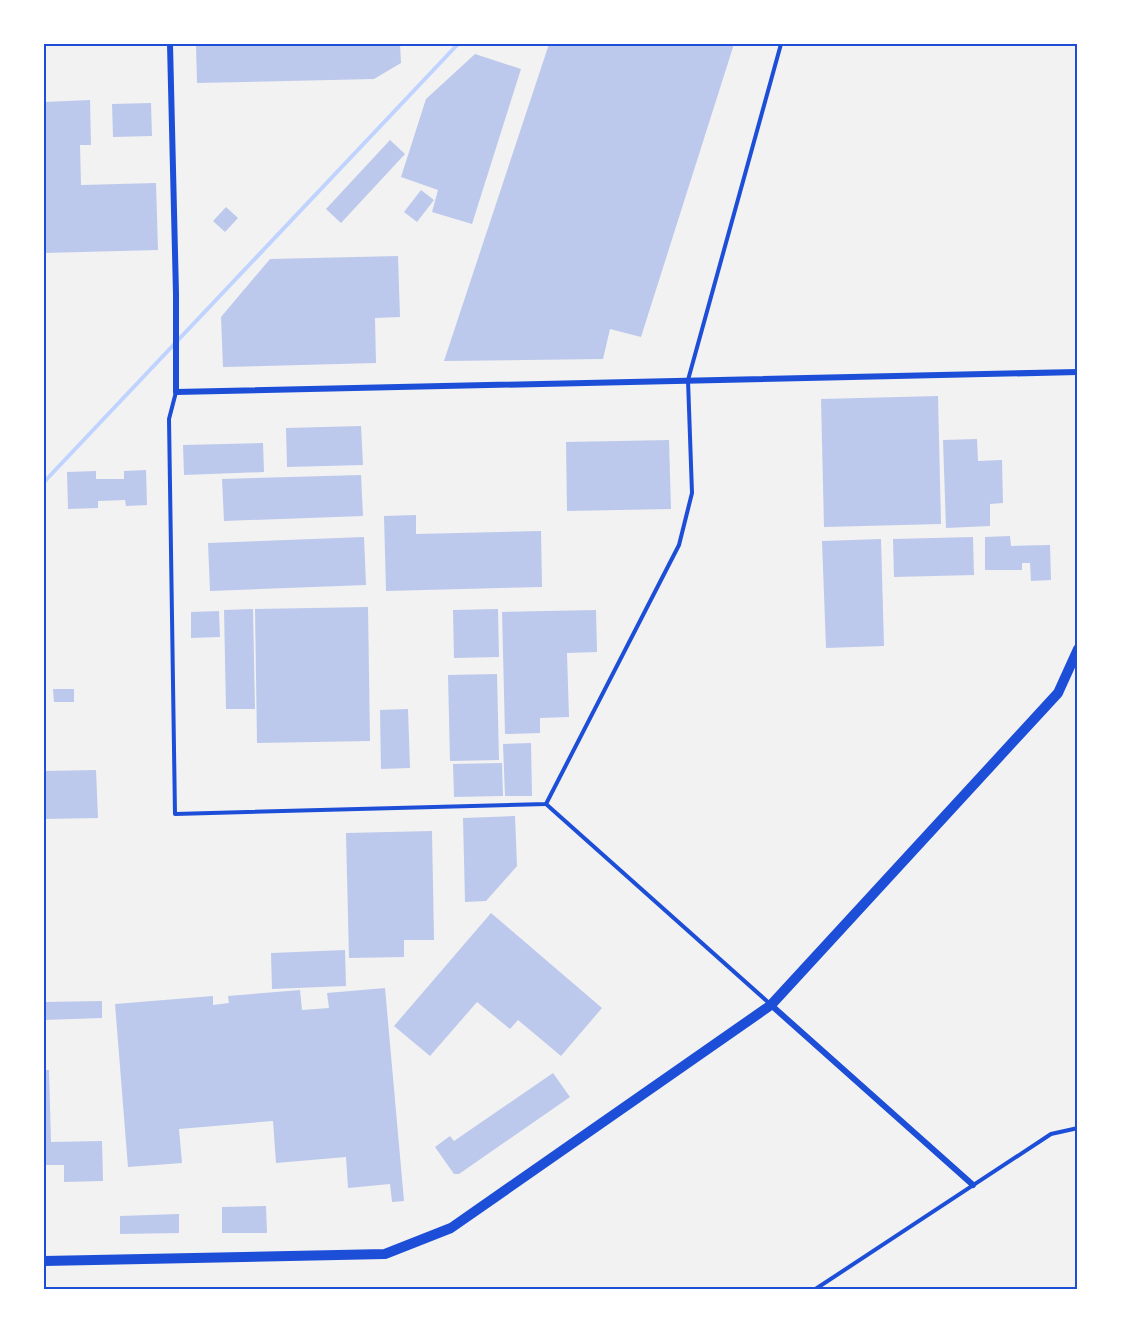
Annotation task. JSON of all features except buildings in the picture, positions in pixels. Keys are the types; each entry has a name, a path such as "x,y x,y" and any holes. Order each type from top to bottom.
{"street":[{"path":"170,44 176,392 1077,372"},
{"path":"44,1261 385,1254 451,1228 771,1005 1058,693 1077,650"},
{"path":"771,1005 973,1185"}],"lane":[{"path":"546,804 679,545 692,494 688,380 781,44"},
{"path":"176,392 169,419 176,814 546,804 771,1005"},
{"path":"814,1290 1051,1134 1077,1128"}],"waterway":[{"path":"44,482 458,44"}]}
